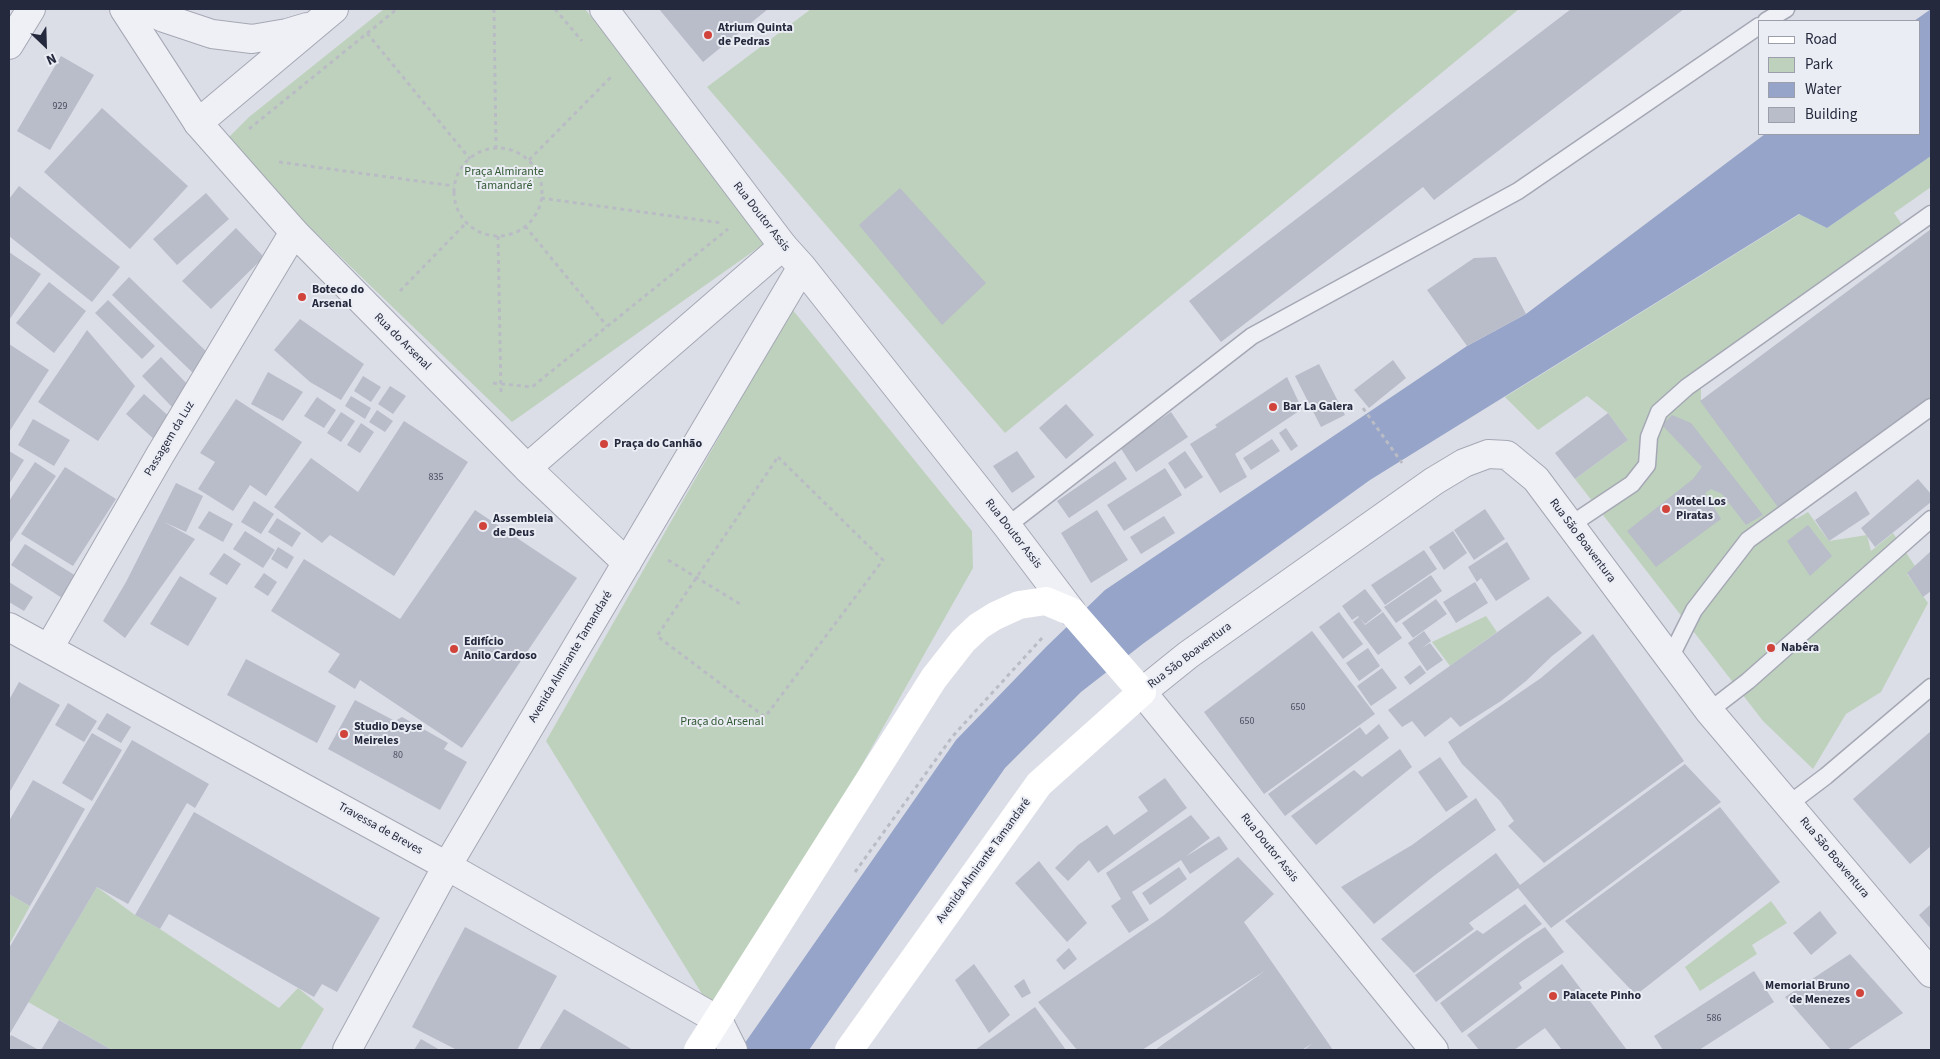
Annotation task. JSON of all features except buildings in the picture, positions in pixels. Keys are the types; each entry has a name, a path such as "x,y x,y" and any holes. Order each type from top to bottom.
{"main road":[{"path":"698,1050 727,1038 934,678 962,641 979,626 1019,605 1046,601 1072,612"},
{"name":"Rua Doutor Assis","path":"1072,612 1142,692"},
{"name":"Avenida Almirante Tamandaré","path":"849,1050 1039,784 1142,692"}],"street":[{"path":"9,45 31,9"},
{"name":"Rua do Arsenal","path":"124,9 198,123 294,232 527,468 627,563"},
{"path":"145,9 164,18 212,34 252,39 287,33 324,17"},
{"name":"Rua Doutor Assis","path":"604,9 782,246 802,267 1007,526 1072,612"},
{"path":"198,123 324,17"},
{"name":"Passagem da Luz","path":"49,648 160,456 294,232"},
{"path":"527,468 782,246"},
{"name":"Avenida Almirante Tamandaré","path":"347,1050 447,866 802,267"},
{"name":"Rua São Boaventura","path":"1142,692 1188,655 1434,481 1464,464 1488,454 1507,455 1536,479 1569,526 1709,711 1931,973"},
{"name":"Travessa de Breves","path":"9,627 447,866 727,1038"},
{"name":"Rua Doutor Assis","path":"1142,692 1434,1050"}],"lane":[{"path":"1768,20 1786,9"},
{"path":"1007,526 1252,336 1518,191 1758,27"},
{"path":"1569,526 1632,484 1646,464 1649,437 1659,412 1687,387 1931,214"},
{"path":"1670,658 1694,610 1748,540 1931,407"},
{"path":"1709,711 1748,680 1931,519"},
{"path":"1789,804 1826,776 1931,687"}],"path":[{"path":"245,132 397,9"},
{"path":"494,9 496,148"},
{"path":"555,9 586,47"},
{"path":"367,33 470,159"},
{"path":"605,69 617,84"},
{"path":"528,160 611,77"},
{"path":"496,148 512,150 528,160 539,176 542,191 540,207 532,220 519,231 504,236 488,235 473,229 461,218 455,204 454,186 461,167 475,154 496,148"},
{"path":"234,164 256,159 454,186"},
{"path":"484,381 532,387 732,225 541,198"},
{"path":"395,296 466,223"},
{"path":"525,226 607,326"},
{"path":"498,236 501,384 505,446"},
{"path":"1363,408 1403,465"},
{"path":"778,457 882,560 765,717 657,636 696,578 778,457"},
{"path":"667,559 740,604"},
{"path":"849,880 952,737 1044,636"}],"green space":[{"name":"Praça Almirante Tamandaré","path":"384,9 585,9 772,238 512,422 224,142 249,117"},
{"path":"811,9 1519,9 1005,433 707,87"},
{"path":"1931,156 1931,187 1894,213 1910,236 1701,385 1701,401 1796,519 1808,512 1829,541 1867,535 1871,551 1893,533 1915,566 1907,574 1928,603 1881,692 1846,714 1813,769 1763,721 1575,479 1628,440 1608,413 1587,396 1538,430 1505,397 1800,214 1827,228"},
{"name":"Praça do Arsenal","path":"792,309 972,531 973,568 718,1020 546,741"},
{"path":"1486,616 1497,632 1450,666 1432,642"},
{"path":"97,887 135,915 160,929 279,1008 298,988 324,1009 300,1050 112,1050 28,1002"},
{"path":"9,894 30,906 9,945"},
{"path":"1771,901 1787,923 1752,945 1757,954 1700,991 1685,967"}],"water":[{"path":"1931,9 1931,156 1827,228 1799,214 1370,480 1144,643 1081,692 1005,768 809,1050 740,1050 956,740 1046,647 1105,590 1467,346 1526,314 1764,135 1920,135 1920,20 1915,20"}],"place":[{"name":"Atrium Quinta de Pedras","path":"708,35"},
{"name":"Boteco do Arsenal","path":"302,297"},
{"name":"Bar La Galera","path":"1273,407"},
{"name":"Praça do Canhão","path":"604,444"},
{"name":"Motel Los Piratas","path":"1666,509"},
{"name":"Assembleia de Deus","path":"483,526"},
{"name":"Nabêra","path":"1771,648"},
{"name":"Edifício Anilo Cardoso","path":"454,649"},
{"name":"Studio Deyse Meireles","path":"344,734"},
{"name":"Memorial Bruno de Menezes","path":"1860,993"},
{"name":"Palacete Pinho","path":"1553,996"}]}
